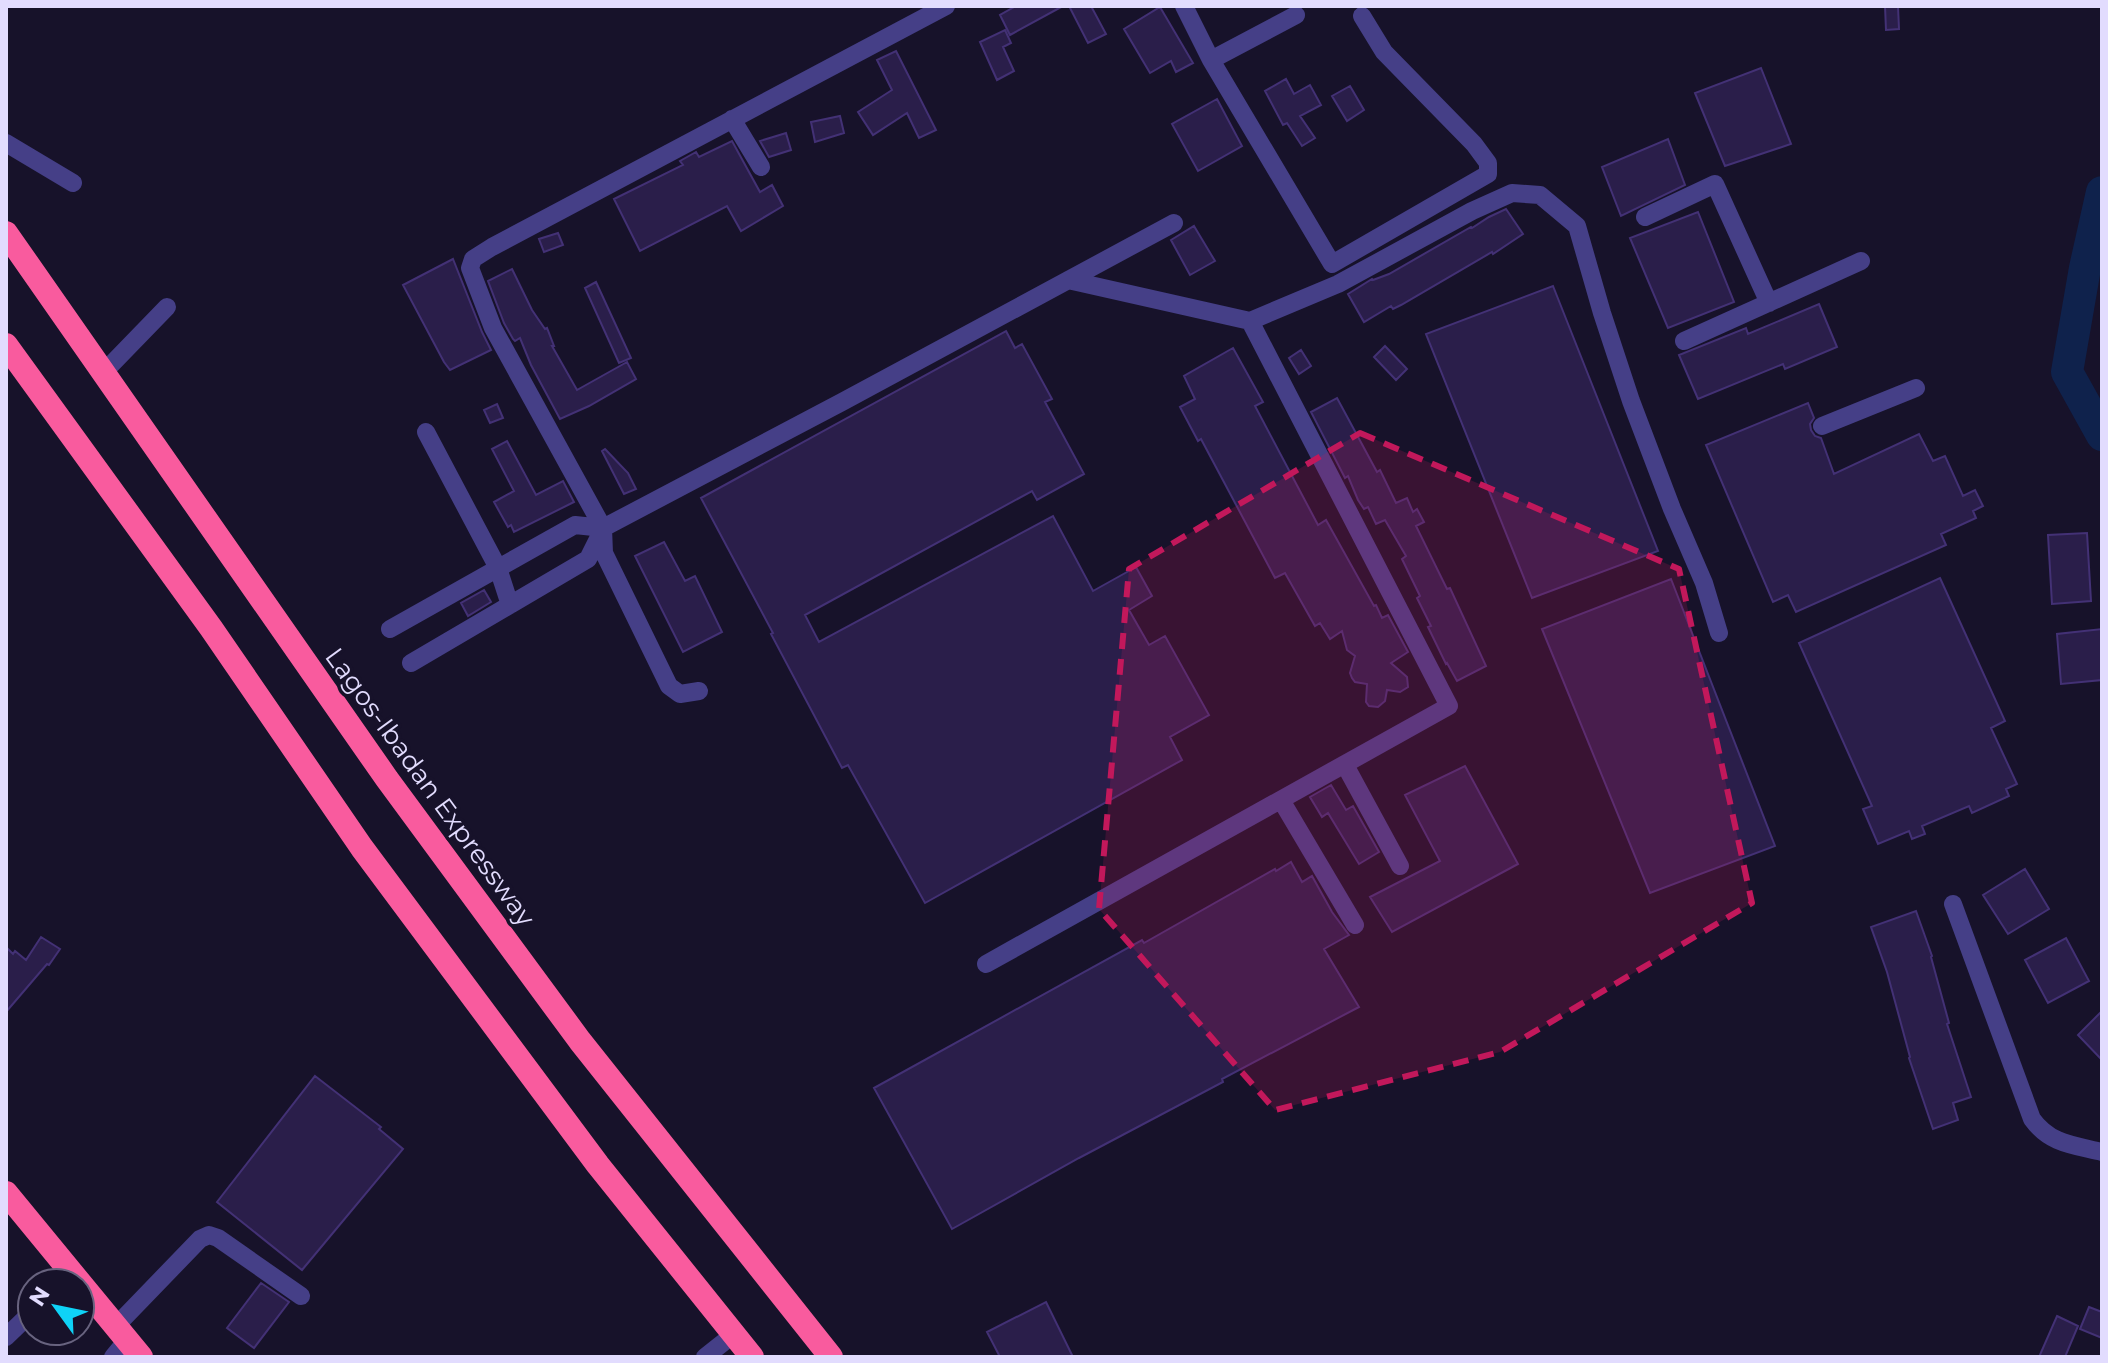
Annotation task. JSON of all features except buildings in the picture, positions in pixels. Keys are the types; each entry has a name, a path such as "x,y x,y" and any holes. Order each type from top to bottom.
{"highway":[{"name":"Lagos-Ibadan Expressway","path":"6,233 387,779 580,1041 831,1357"},
{"path":"6,345 211,628 362,848 598,1165 743,1350"},
{"path":"6,1193 59,1267"},
{"path":"96,1312 124,1345"}],"lane":[{"path":"699,691 680,694 669,686 604,553 603,528 493,328 470,268 473,259 946,6"},
{"path":"1184,6 1211,60 1332,264 1488,174 1488,163 1474,144 1384,52 1362,16"},
{"path":"1211,60 1296,15"},
{"path":"732,119 761,167"},
{"path":"6,143 73,183"},
{"path":"1645,217 1715,184 1769,303"},
{"path":"1068,280 1250,321 1338,284 1472,211 1512,193 1540,195 1577,226 1631,401 1704,583 1719,633"},
{"path":"390,629 575,525 603,528 1174,223"},
{"path":"1684,341 1861,261"},
{"path":"104,372 167,307"},
{"path":"986,964 1449,706 1250,321"},
{"path":"1822,426 1916,388"},
{"path":"426,432 498,568 510,605"},
{"path":"411,663 588,559 603,528"},
{"path":"1345,765 1400,866"},
{"path":"1281,800 1355,925"},
{"path":"1953,904 2032,1119 2041,1132 2058,1142 2102,1152"},
{"path":"124,1345 200,1239 209,1235 218,1238 301,1296"},
{"path":"705,1357 743,1350"}],"highlighted area":[{"path":"1360,433 1679,569 1752,903 1500,1052 1275,1110 1099,909 1129,569"}],"waterway":[{"path":"2102,192 2067,372 2102,435"}]}
